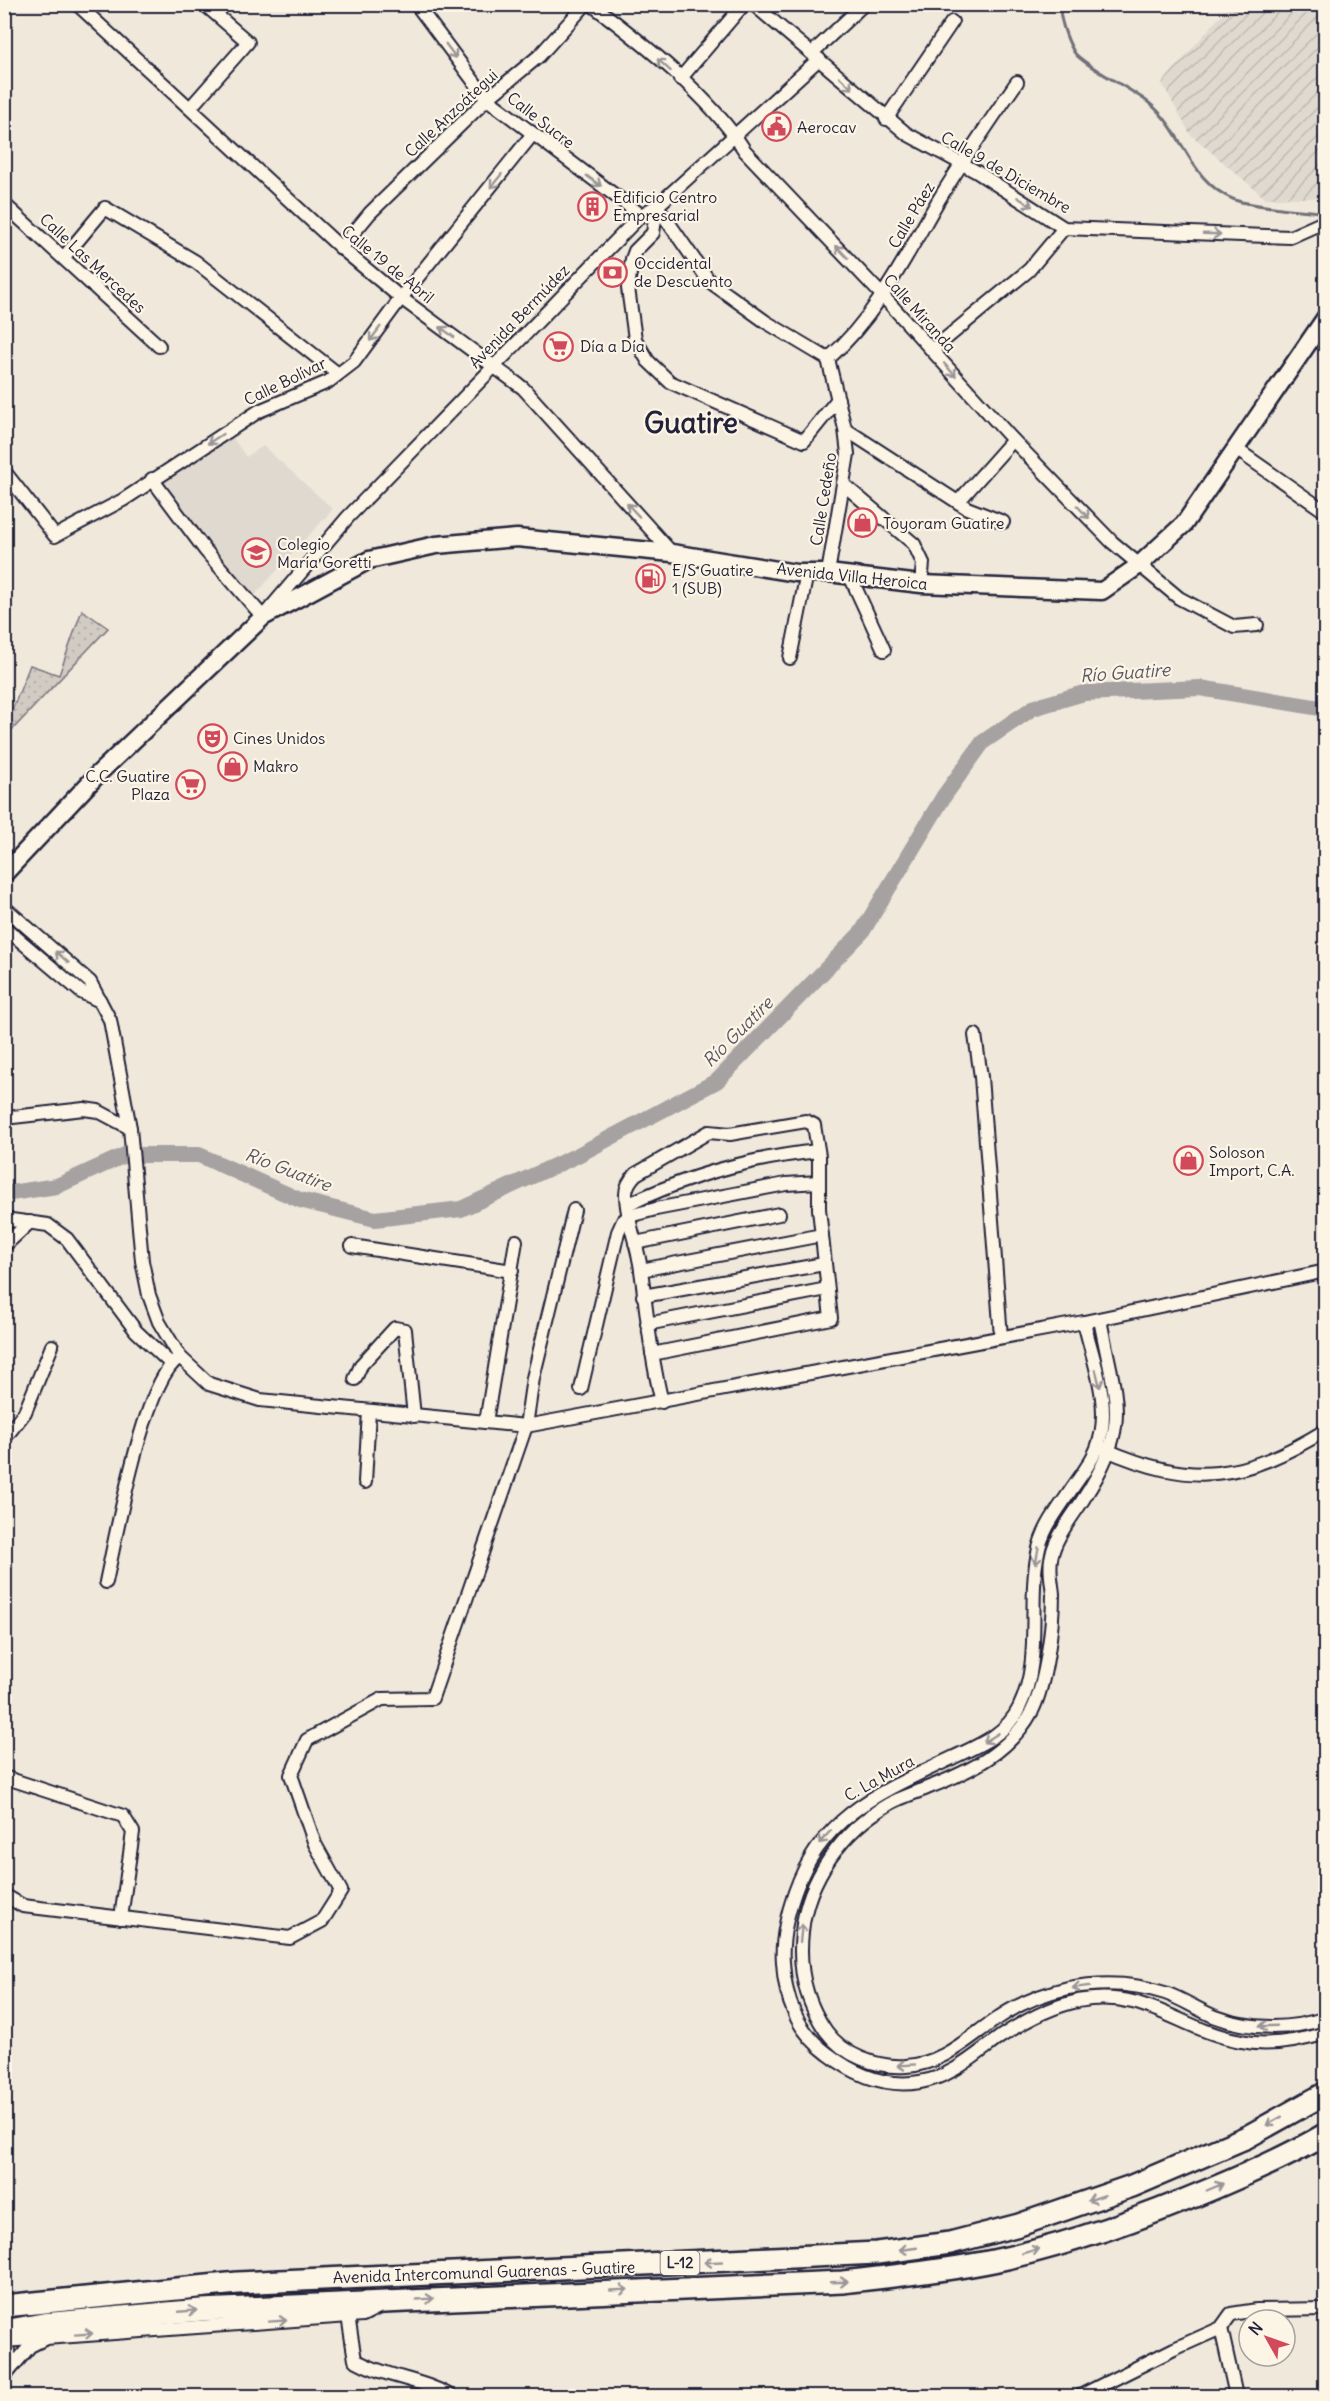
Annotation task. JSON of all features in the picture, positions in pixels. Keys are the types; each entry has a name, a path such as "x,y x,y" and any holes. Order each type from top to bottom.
{"highway":[{"name":"Avenida Intercomunal Guarenas - Guatire","path":"4,2306 238,2283 877,2253 950,2243 1019,2225 1189,2163 1247,2137 1326,2093"},
{"name":"Avenida Intercomunal Guarenas - Guatire","path":"4,2331 43,2324 201,2310 843,2282 994,2261 1081,2238 1149,2216 1250,2172 1326,2134"}],"main road":[{"name":"Avenida Villa Heroica","path":"4,874 99,773 262,617 369,560 436,545 517,538 672,553 807,573 828,573 921,584 1102,591 1138,566 1184,524 1326,317"}],"street":[{"name":"Calle 19 de Abril","path":"77,4 341,248 401,298 523,388 672,553"},
{"path":"190,108 248,42 204,4"},
{"name":"Calle Sucre","path":"416,4 487,99 641,216"},
{"name":"Calle Anzoátegui","path":"341,248 370,213 487,99 539,56 586,4"},
{"name":"Calle Miranda","path":"591,4 626,31 722,118 745,151 882,295 1013,440 1138,566 1179,598 1215,618 1234,627 1257,625"},
{"path":"680,80 744,4"},
{"name":"Calle 9 de Diciembre","path":"753,4 816,56 886,119 907,134 961,164 1064,228 1290,237 1326,221"},
{"name":"Avenida Bermúdez","path":"262,617 348,517 494,365 641,216 657,206 735,135 816,56 864,4"},
{"path":"886,119 952,22"},
{"name":"Calle Páez","path":"828,359 847,342 882,295 961,164 1017,82"},
{"name":"Calle Bolívar","path":"4,471 55,536 123,500 259,411 328,382 354,362 401,298 532,135"},
{"name":"Calle Las Mercedes","path":"4,204 159,346"},
{"path":"657,206 709,280 766,322 828,359"},
{"path":"657,206 653,233 635,251 632,259 628,288 635,339 648,361 670,382 804,441 838,399"},
{"path":"64,257 105,208 196,262 338,374"},
{"path":"932,350 1029,270 1064,228"},
{"name":"Calle Cedeño","path":"828,359 849,454 828,573"},
{"path":"845,429 958,502 1003,522"},
{"path":"958,502 1013,440"},
{"path":"1236,449 1326,512"},
{"path":"148,482 262,617"},
{"path":"843,484 914,544 923,563 921,584"},
{"path":"790,658 807,573"},
{"path":"850,576 884,650"},
{"path":"4,907 90,982 110,1020 130,1128 142,1261 149,1295 175,1360"},
{"path":"4,927 81,992 100,1000"},
{"path":"975,1035 981,1077 1001,1337"},
{"path":"4,1118 84,1109 98,1111 130,1128"},
{"path":"652,1354 831,1318 824,1264 818,1151 814,1125 806,1121 730,1134 709,1132 636,1174 626,1191 641,1270 652,1354 662,1402"},
{"path":"581,1389 618,1232 628,1211 706,1172 773,1156 818,1151"},
{"path":"628,1211 786,1184 819,1182"},
{"path":"4,1895 23,1906 290,1938 322,1921 340,1891 315,1844 291,1775 307,1740 382,1699 432,1698 526,1426 533,1378 574,1210"},
{"path":"635,1243 779,1214"},
{"path":"4,1219 48,1226 67,1239 136,1331 209,1384 260,1400 526,1426 1100,1319 1326,1271"},
{"path":"4,1246 30,1222"},
{"path":"641,1270 822,1235"},
{"path":"486,1422 516,1241"},
{"path":"352,1246 512,1271"},
{"path":"643,1296 824,1264"},
{"path":"647,1324 827,1289"},
{"path":"1100,1319 1116,1388 1117,1428 1111,1452 1054,1548 1051,1571 1053,1597 1044,1671 1032,1710 1021,1728 1000,1750 979,1765 891,1802 852,1831 833,1852 819,1876 803,1922 800,1947 801,1968 810,2007 830,2037 846,2051 876,2063 905,2067 925,2063 945,2055 1017,2006 1068,1988 1120,1984 1141,1987 1167,1994 1214,2016 1254,2027 1299,2025 1326,2018"},
{"name":"C. La Mura","path":"1084,1322 1102,1396 1104,1414 1098,1446 1048,1525 1039,1546 1035,1575 1033,1649 1020,1707 999,1733 869,1798 848,1814 819,1844 799,1880 783,1938 785,1987 791,2008 809,2038 839,2063 854,2073 877,2081 898,2083 920,2082 943,2076 1042,2013 1065,2004 1093,1999 1135,2001 1158,2008 1216,2035 1252,2043 1295,2040 1326,2033"},
{"path":"355,1379 361,1365 395,1328 405,1330 414,1416"},
{"path":"4,1439 25,1412 52,1346"},
{"path":"105,1582 152,1398 175,1360"},
{"path":"365,1482 369,1411"},
{"path":"1098,1446 1141,1465 1174,1473 1204,1474 1256,1465 1289,1453 1326,1431"},
{"path":"4,1777 123,1816 134,1832 121,1918"},
{"name":"Avenida Intercomunal Guarenas - Guatire","path":"4,2299 43,2301"},
{"name":"Avenida Intercomunal Guarenas - Guatire","path":"4,2341 48,2336 363,2315 392,2301"},
{"path":"1080,2397 1221,2328 1231,2314 1245,2311 1326,2309"},
{"path":"348,2316 355,2360 377,2372 438,2389 451,2397"},
{"path":"1221,2328 1236,2397"},
{"path":"4,2377 30,2346 48,2336"},
{"path":"4,2346 9,2352 10,2360 4,2372"}],"shaded area":[{"path":"1230,5 1325,5 1326,192 1319,198 1265,198 1190,134 1162,83"},
{"name":"Colegio María Goretti","path":"231,435 246,457 263,446 333,509 253,597 160,480"},
{"path":"82,610 108,628 13,729 6,726 30,665 59,675"}],"waterway":[{"path":"1060,4 1064,29 1074,52 1149,103 1171,128 1197,169 1219,192 1243,202 1326,213"},
{"name":"Río Guatire","path":"4,1194 57,1186 125,1155 199,1155 300,1200 375,1219 461,1209 578,1155 717,1081 862,932 944,796 983,742 1033,708 1084,693 1200,688 1326,709"}],"place":[{"name":"Aerocav","path":"776,127"},
{"name":"Edificio Centro Empresarial","path":"592,206"},
{"name":"Occidental de Descuento","path":"613,272"},
{"name":"Día a Día","path":"559,346"},
{"name":"Toyoram Guatire","path":"862,523"},
{"name":"Colegio María Goretti","path":"256,553"},
{"name":"E/S Guatire 1 (SUB)","path":"651,579"},
{"name":"Cines Unidos","path":"212,738"},
{"name":"Makro","path":"232,766"},
{"name":"C.C. Guatire Plaza","path":"191,785"},
{"name":"Soloson Import, C.A.","path":"1188,1161"}],"district":[{"name":"Guatire","path":"691,423"}]}
